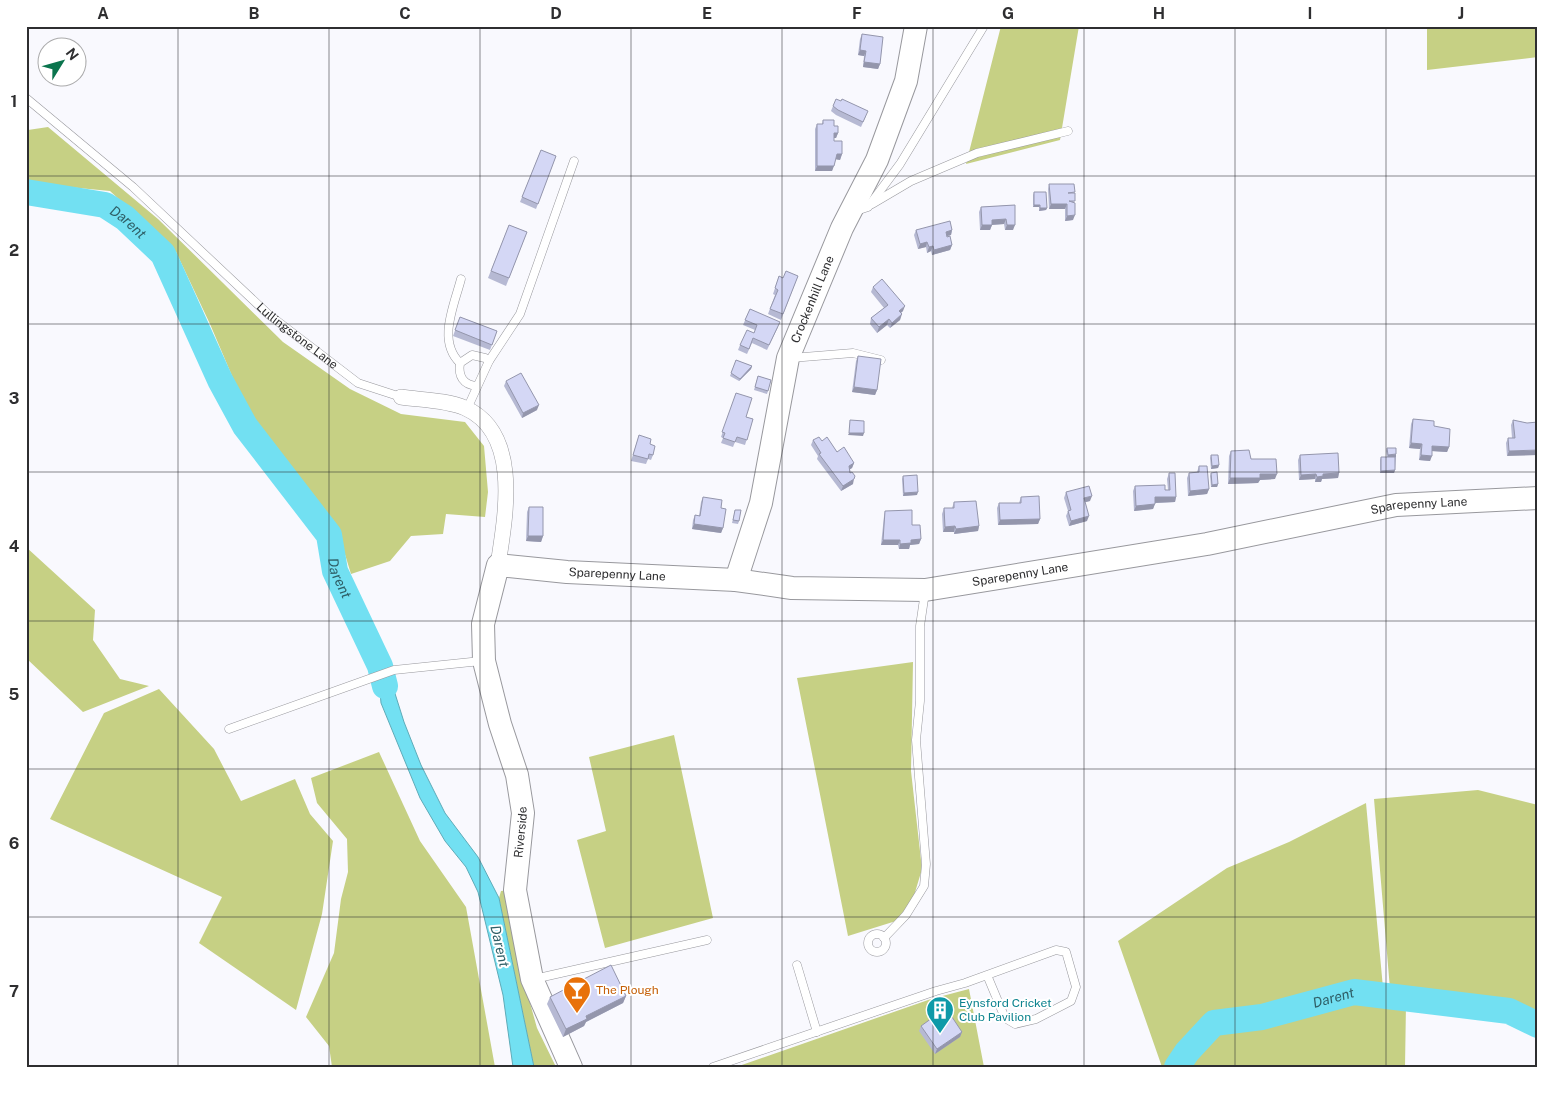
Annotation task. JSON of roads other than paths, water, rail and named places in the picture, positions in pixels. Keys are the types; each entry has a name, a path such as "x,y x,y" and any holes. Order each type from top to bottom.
{"street":[{"name":"Crockenhill Lane","path":"736,580 761,503 788,358 859,210 903,89 916,26"},
{"name":"Lullingstone Lane","path":"401,397 457,405 480,417 494,434 504,464 506,491 498,566"},
{"name":"Sparepenny Lane","path":"498,566 567,572 736,580 792,588 925,590 1208,544 1396,506 1538,498"},
{"name":"Riverside","path":"498,566 482,624 484,661 500,724 518,775 523,813 515,890 532,979 571,1067"}],"lane":[{"path":"859,210 900,164 984,26"},
{"name":"Lullingstone Lane","path":"27,100 133,187 268,314 358,383 401,397"},
{"path":"859,210 911,182 977,153 1068,131"},
{"path":"467,409 489,361 520,314 574,161"},
{"path":"461,279 448,332 448,344 451,352 460,363 461,378 470,385 477,386"},
{"path":"788,358 853,353 881,360"},
{"path":"460,363 472,355 489,361"},
{"path":"884,938 906,915 924,886 926,864 916,740 920,700 920,626 925,590"},
{"path":"229,729 394,670 484,661"},
{"path":"532,979 707,940"},
{"path":"712,1067 1056,950 1066,952 1076,987 1070,1001 1036,1019 1015,1024 1005,1018 987,975"},
{"path":"797,965 817,1032"}],"water":[{"path":"379,652 392,675 392,684 404,722 421,765 445,813 478,857 499,898 534,1067 513,1067 503,995 478,892 466,867 445,841 420,798 381,703 379,681 366,656"}],"waterway":[{"name":"Darent","path":"26,192 105,205 125,218 163,254 220,380 245,426 329,535 335,571 380,666 385,686"},
{"name":"Darent","path":"1177,1067 1187,1052 1214,1023 1262,1017 1354,992 1509,1011 1538,1025"}],"place":[{"name":"The Plough","path":"577,1014"},
{"name":"Eynsford Cricket Club Pavilion","path":"940,1034"}]}
